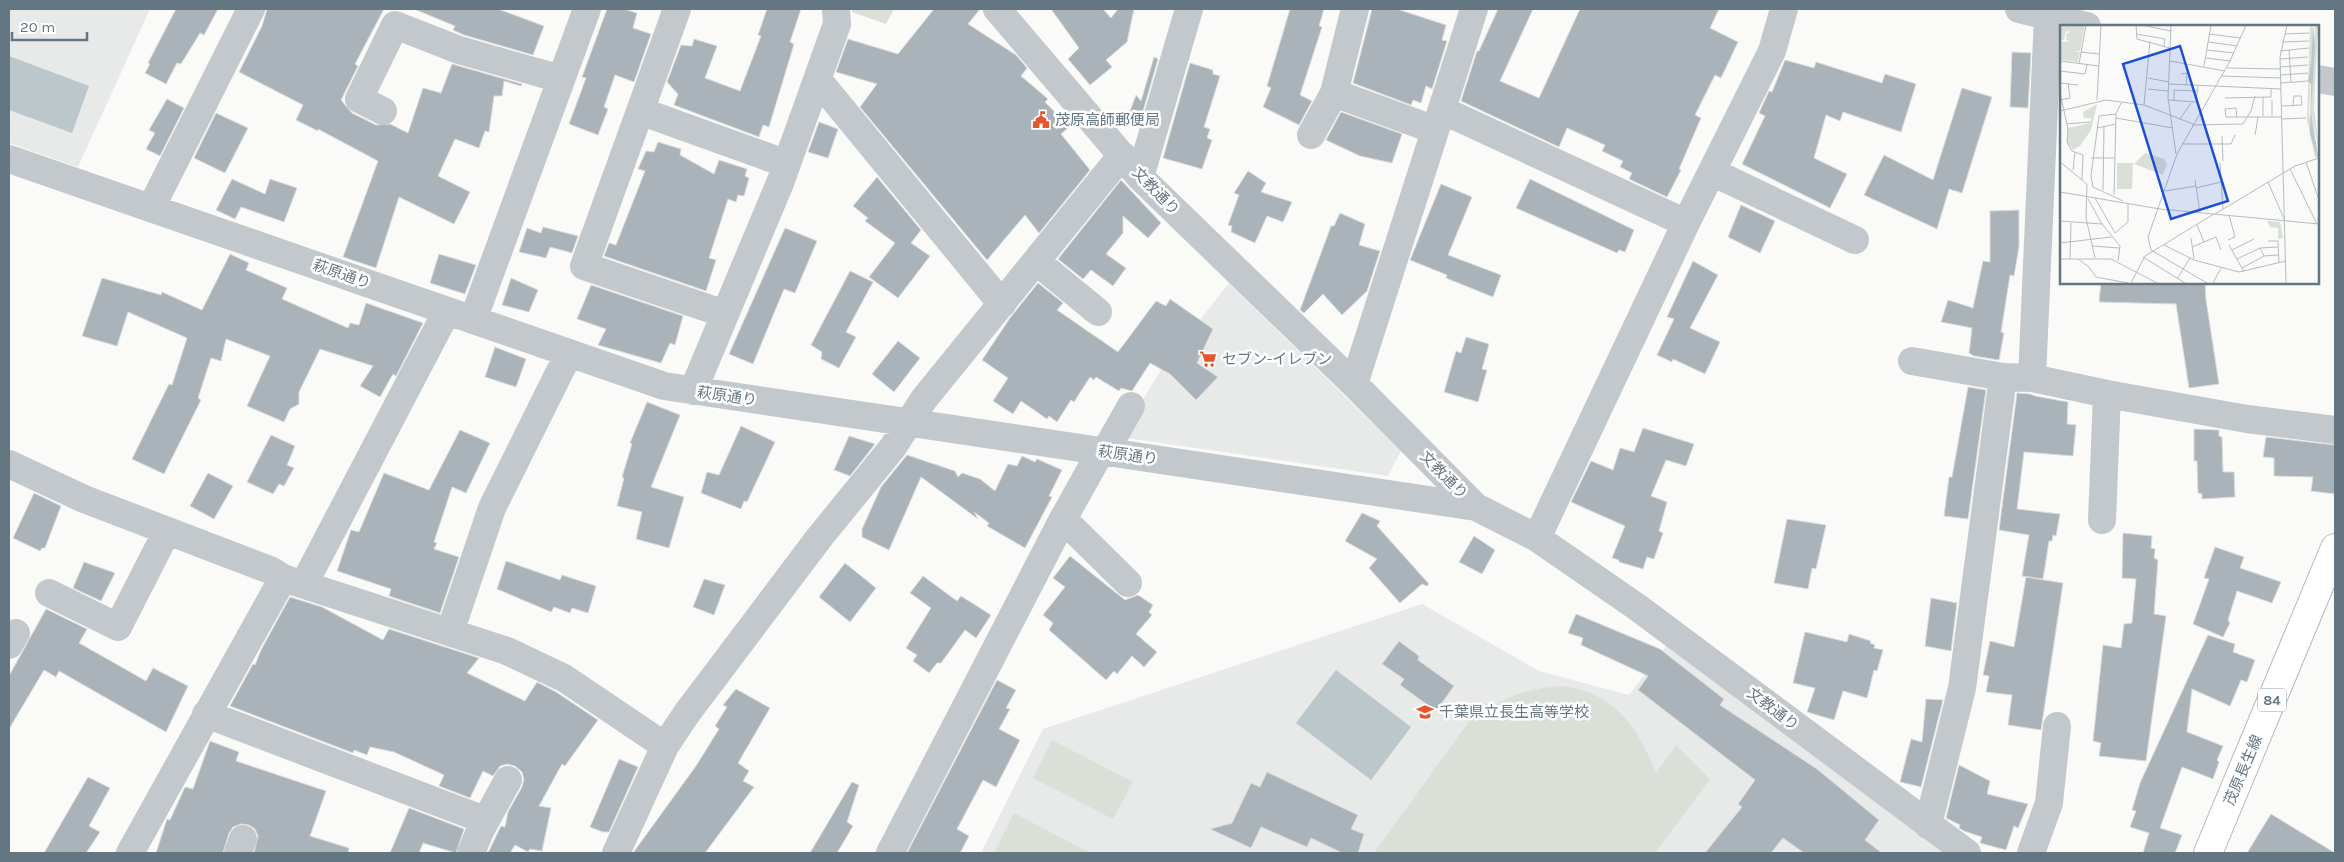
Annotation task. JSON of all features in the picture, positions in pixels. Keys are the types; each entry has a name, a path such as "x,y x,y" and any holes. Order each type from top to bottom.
{"main road":[{"name":"茂原長生線","path":"2208,853 2335,548"}],"street":[{"path":"152,208 251,9"},
{"path":"473,320 587,9"},
{"path":"676,9 584,266 725,314"},
{"path":"693,391 787,164 837,24 836,9"},
{"name":"文教通り","path":"997,9 1140,177 1354,384 1476,507 1537,538 1637,607 1967,853"},
{"path":"1140,177 1190,9"},
{"path":"1311,135 1334,93 1355,9"},
{"path":"1354,384 1474,9"},
{"path":"1537,538 1686,223 1772,51 1784,9"},
{"path":"2019,9 2083,25"},
{"path":"2032,378 2048,16"},
{"path":"382,111 359,99 394,25 459,50 561,79"},
{"path":"2319,79 2335,82"},
{"path":"818,80 1002,304"},
{"path":"1334,93 1438,120 1686,223"},
{"path":"640,111 787,164"},
{"path":"616,853 665,746 819,538 893,447 907,423 1122,155"},
{"name":"萩原通り","path":"9,159 664,386 1476,507"},
{"path":"1712,172 1855,240"},
{"path":"1037,262 1098,312"},
{"path":"130,853 206,714 294,581 447,311"},
{"path":"450,632 492,508 569,353"},
{"path":"1912,362 2003,377 2032,378 2107,394 2247,419 2335,430"},
{"path":"1928,825 1962,688 2003,377"},
{"path":"2102,520 2107,394"},
{"path":"890,853 1063,519 1131,406"},
{"path":"9,464 84,500 270,570 294,581 507,651 564,678 665,746"},
{"path":"1063,519 1128,583"},
{"path":"49,593 118,627 167,531"},
{"path":"206,714 474,816 480,823 476,842"},
{"path":"2031,853 2049,804 2057,726"},
{"path":"476,842 508,780"}],"shaded area":[{"path":"9,9 150,9 78,167 9,143"},
{"path":"853,9 894,9 886,24 852,12"},
{"path":"9,56 89,86 72,133 9,110"},
{"path":"1229,283 1401,451 1388,476 1120,437 1162,368"},
{"name":"千葉県立長生高等学校","path":"1422,604 1539,671 1629,695 1666,646 1945,853 981,853 1043,729"},
{"path":"1336,670 1411,727 1371,780 1296,723"},
{"path":"1562,686 1596,696 1622,714 1641,741 1656,773 1676,745 1710,779 1655,853 1374,853 1483,702 1492,707 1508,698 1526,692"},
{"path":"1052,740 1133,782 1113,819 1033,778"},
{"path":"1014,813 1090,853 999,853 995,851"}],"building":[{"path":"176,9 218,9 204,35 200,33 181,64 177,63 166,84 145,73 150,64 148,63"},
{"path":"267,9 384,9 355,64 358,66 341,100 352,113 376,125 390,124 408,133 423,88 441,93 452,64 522,84 521,86 504,81 502,96 494,96 489,132 485,131 479,148 455,139 438,176 470,192 454,224 399,197 376,268 343,257 378,161 318,129 318,131 296,120 303,105 239,72 262,26"},
{"path":"414,9 498,9 544,26 533,55 464,35 453,30 455,26"},
{"path":"607,9 624,9 637,13 633,28 651,34 634,82 615,75 604,107 608,109 598,135 569,124 586,78 582,77"},
{"path":"767,9 801,9 790,42 794,44 769,127 763,125 759,137 674,105 678,94 667,82 681,45 692,46 694,39 717,46 705,78 740,91 761,36 758,35"},
{"path":"934,9 980,9 968,24 1016,55 1027,68 1021,76 1048,99 1045,102 1069,127 1061,134 1090,170 1039,233 1025,215 987,260 860,107 877,84 836,72 848,39 898,54"},
{"path":"1051,9 1103,9 1111,18 1118,9 1134,9 1127,42 1106,60 1112,67 1090,85 1068,59 1079,48"},
{"path":"1290,9 1324,9 1319,26 1322,27 1300,95 1312,101 1299,125 1263,107 1271,88 1267,86"},
{"path":"1372,9 1397,9 1446,25 1442,40 1447,41 1432,89 1426,86 1421,103 1413,100 1411,105 1353,83"},
{"path":"1498,9 1533,9 1500,81 1539,98 1580,9 1719,9 1710,28 1738,42 1721,78 1715,75 1695,115 1701,118 1679,169 1681,170 1667,197 1629,179 1632,173 1620,167 1623,161 1602,151 1605,145 1567,128 1559,147 1461,101 1477,51 1479,51"},
{"path":"2012,52 2031,53 2028,108 2010,107"},
{"path":"1154,57 1158,59 1139,125 1126,122 1136,95 1141,101"},
{"path":"1785,60 1814,68 1816,62 1882,83 1885,74 1916,84 1901,132 1843,112 1840,121 1826,115 1814,158 1847,174 1830,208 1742,164 1765,116 1759,113 1769,91 1772,92"},
{"path":"1190,63 1213,70 1213,74 1220,76 1204,127 1210,129 1207,138 1212,140 1202,169 1163,158"},
{"path":"1962,88 1992,97 1962,193 1949,189 1937,229 1864,195 1884,155 1933,180"},
{"path":"167,99 184,108 160,156 146,149 155,133 149,130"},
{"path":"1341,112 1402,134 1392,163 1360,156 1326,140"},
{"path":"216,113 248,128 225,173 194,158"},
{"path":"819,122 838,129 828,158 808,152"},
{"path":"658,142 681,149 680,155 714,174 719,160 747,169 745,176 749,178 744,196 738,195 736,202 728,199 709,258 716,260 706,291 604,256 609,243 616,245 645,171 638,169 646,151 654,152"},
{"path":"1248,171 1266,183 1261,192 1292,202 1283,222 1267,216 1255,243 1231,232 1232,226 1228,225 1239,195 1234,193"},
{"path":"877,177 921,230 911,243 930,256 898,298 869,277 895,243 865,221 868,218 853,206"},
{"path":"232,179 265,194 270,179 297,188 284,222 241,207 235,219 216,210"},
{"path":"1530,179 1634,230 1625,252 1619,250 1617,253 1516,208"},
{"path":"1121,180 1161,223 1148,238 1123,216 1123,233 1106,254 1126,268 1113,286 1091,270 1083,279 1058,259"},
{"path":"1441,184 1472,197 1448,255 1501,275 1493,297 1446,278 1447,275 1410,260"},
{"path":"1741,205 1775,221 1760,253 1728,237"},
{"path":"2019,210 2019,247 2014,276 2010,275 2001,332 2004,333 1999,360 1974,356 1969,353 1972,328 1941,322 1948,300 1973,308 1983,261 1990,262 1990,211"},
{"path":"1340,213 1365,224 1359,245 1380,251 1367,291 1342,315 1323,294 1304,313 1300,310 1331,226 1334,226"},
{"path":"543,227 578,236 572,253 550,247 546,258 519,252 527,228 541,233"},
{"path":"785,228 817,241 795,293 784,289 753,364 729,354"},
{"path":"230,254 249,263 246,270 287,288 282,299 348,328 350,323 359,325 366,303 423,323 396,376 393,374 380,397 360,386 373,366 320,349 299,392 299,404 290,409 284,422 247,406 270,356 226,339 221,361 211,358 198,398 201,400 164,474 132,459 169,384 172,385 187,338 128,312 117,346 82,336 102,278 161,295 162,292 202,310"},
{"path":"439,254 476,265 465,294 430,283"},
{"path":"1693,261 1718,275 1690,328 1720,342 1705,374 1673,359 1672,362 1657,355 1674,319 1667,317"},
{"path":"850,271 873,282 846,332 856,337 839,368 821,359 822,352 811,345"},
{"path":"511,278 538,290 529,312 502,305"},
{"path":"1038,283 1063,303 1057,310 1118,352 1156,301 1166,306 1170,299 1213,329 1197,363 1218,377 1196,400 1170,374 1150,363 1132,391 1121,388 1119,391 1096,377 1094,380 1090,377 1074,402 1071,400 1057,422 1049,416 1047,419 1021,401 1013,414 993,401 1008,378 982,360 1010,318"},
{"path":"2101,284 2205,284 2219,384 2189,388 2176,304 2099,302"},
{"path":"591,285 683,316 675,345 670,343 661,363 598,345 606,329 577,319"},
{"path":"1466,337 1489,344 1482,369 1487,370 1478,402 1444,392 1456,351 1461,353"},
{"path":"898,341 920,358 894,392 872,374"},
{"path":"495,347 526,359 516,387 485,377"},
{"path":"1968,387 1986,390 1968,519 1944,516 1949,477 1952,477"},
{"path":"2017,393 2068,402 2067,424 2076,425 2073,456 2024,452 2017,509 2060,514 2056,536 2053,535 2052,541 2049,541 2043,579 2022,576 2029,535 1999,530"},
{"path":"647,402 680,415 651,487 684,497 669,548 636,539 642,512 617,506 624,478 622,477 632,444 630,443"},
{"path":"741,426 775,442 747,502 744,501 741,509 701,493 707,472 719,475"},
{"path":"1643,428 1694,444 1686,466 1666,460 1651,496 1667,502 1659,531 1663,533 1654,559 1647,557 1643,569 1612,558 1625,526 1571,502 1591,461 1613,470 1620,448 1634,452"},
{"path":"2194,429 2219,430 2219,436 2222,437 2223,472 2234,472 2235,497 2202,499 2202,494 2198,493 2197,461 2194,461"},
{"path":"460,430 490,443 466,493 452,487 434,542 437,543 434,549 459,557 440,613 389,596 391,589 337,571 351,530 359,532 384,473 429,490"},
{"path":"271,435 295,446 287,465 294,468 284,486 279,484 273,494 247,482"},
{"path":"849,436 875,444 850,476 834,470"},
{"path":"2266,437 2335,445 2335,494 2311,491 2313,477 2274,476 2274,458 2263,457"},
{"path":"907,455 955,471 958,477 962,473 980,479 995,491 1008,464 1017,466 1022,456 1035,462 1037,459 1062,470 1049,496 1052,497 1025,548 987,526 989,523 974,512 978,519 921,477 889,550 862,537 862,529 881,487"},
{"path":"208,473 233,486 214,519 190,506"},
{"path":"34,493 61,506 45,548 42,548 40,551 13,538"},
{"path":"1362,513 1380,521 1377,526 1429,584 1427,586 1422,584 1400,603 1369,568 1377,559 1345,541"},
{"path":"1787,519 1826,525 1816,569 1812,568 1808,589 1774,583"},
{"path":"2123,533 2152,536 2151,548 2155,549 2154,558 2158,560 2154,614 2166,616 2146,761 2099,756 2101,743 2093,741 2103,645 2121,648 2124,624 2132,623 2136,579 2122,578"},
{"path":"1474,536 1495,550 1482,574 1459,562"},
{"path":"2215,547 2244,557 2240,568 2281,582 2272,603 2237,591 2228,620 2230,623 2223,637 2193,624 2209,579 2204,578"},
{"path":"1070,556 1125,600 1138,595 1153,605 1149,612 1152,615 1136,634 1157,652 1144,667 1132,656 1117,674 1114,671 1106,680 1049,630 1053,623 1043,615 1065,587 1053,578"},
{"path":"506,561 560,580 562,575 596,586 588,613 572,608 570,613 554,607 551,612 497,589"},
{"path":"84,562 115,573 101,601 73,588"},
{"path":"845,563 876,588 850,622 819,597"},
{"path":"923,576 957,601 961,596 991,615 976,638 965,630 941,663 937,663 929,673 913,661 917,655 906,648 931,608 910,593"},
{"path":"2026,577 2063,583 2041,730 2008,725 2012,695 1986,692 1989,676 1983,675 1990,641 2014,647"},
{"path":"704,579 725,585 714,615 693,607"},
{"path":"290,597 322,607 383,640 389,629 479,658 467,673 525,701 537,682 556,692 598,720 565,766 562,764 539,806 551,808 542,851 530,849 528,852 515,845 510,853 488,853 501,826 505,827 508,812 522,787 524,779 522,772 515,766 507,764 500,766 493,776 483,771 470,798 439,786 444,775 394,752 370,747 367,755 354,750 353,753 230,706 253,664 255,665 261,650"},
{"path":"1931,598 1957,603 1951,651 1925,646"},
{"path":"46,609 87,629 79,643 146,681 153,668 188,686 166,732 59,671 56,677 44,670 9,729 9,676"},
{"path":"1576,614 1660,649 1724,699 1720,705 1817,769 1879,820 1865,840 1882,853 1804,853 1783,838 1771,853 1705,853 1742,807 1738,804 1755,780 1638,690 1648,676 1581,645 1583,638 1568,633"},
{"path":"1805,632 1847,642 1849,634 1871,641 1870,643 1875,645 1874,648 1883,650 1877,671 1874,670 1867,698 1843,691 1834,720 1807,712 1815,688 1793,683"},
{"path":"2208,635 2235,644 2233,652 2255,660 2247,682 2241,680 2230,706 2192,689 2187,732 2223,746 2217,760 2219,762 2213,779 2182,767 2160,828 2182,835 2175,853 2143,853 2149,833 2130,827 2136,811 2132,810 2140,783"},
{"path":"1399,641 1419,656 1418,660 1454,686 1436,711 1400,685 1404,679 1382,664"},
{"path":"997,680 1016,690 1006,708 1010,709 999,729 1020,740 996,787 983,780 957,829 969,836 960,853 907,853"},
{"path":"736,689 770,708 738,763 749,771 743,781 754,787 705,853 633,853 696,766 719,729 715,726 727,707 723,705"},
{"path":"1926,699 1943,700 1921,787 1900,782 1911,739 1922,742"},
{"path":"210,741 239,752 236,761 326,791 310,836 349,848 348,853 254,853 258,836 255,829 249,825 241,824 233,827 229,833 223,853 156,853 167,819 170,820 185,787 193,789"},
{"path":"619,759 638,767 609,832 603,832 590,827"},
{"path":"1959,765 1990,781 1987,794 2028,804 2018,828 2014,826 2006,850 1980,843 1982,837 1964,831 1959,828 1960,825 1946,818"},
{"path":"1267,772 1358,815 1351,829 1364,834 1358,853 1342,853 1311,838 1307,847 1261,827 1251,848 1210,829 1232,823 1251,783 1260,787"},
{"path":"88,777 110,788 89,826 100,832 86,853 44,853"},
{"path":"852,782 859,785 847,822 853,826 837,853 810,853"},
{"path":"409,808 464,829 456,853 423,843 419,853 390,853"},
{"path":"2271,814 2335,853 2247,853"}],"place":[{"name":"茂原高師郵便局","path":"1041,120"},
{"name":"セブン-イレブン","path":"1208,359"},
{"name":"千葉県立長生高等学校","path":"1425,712"}]}
